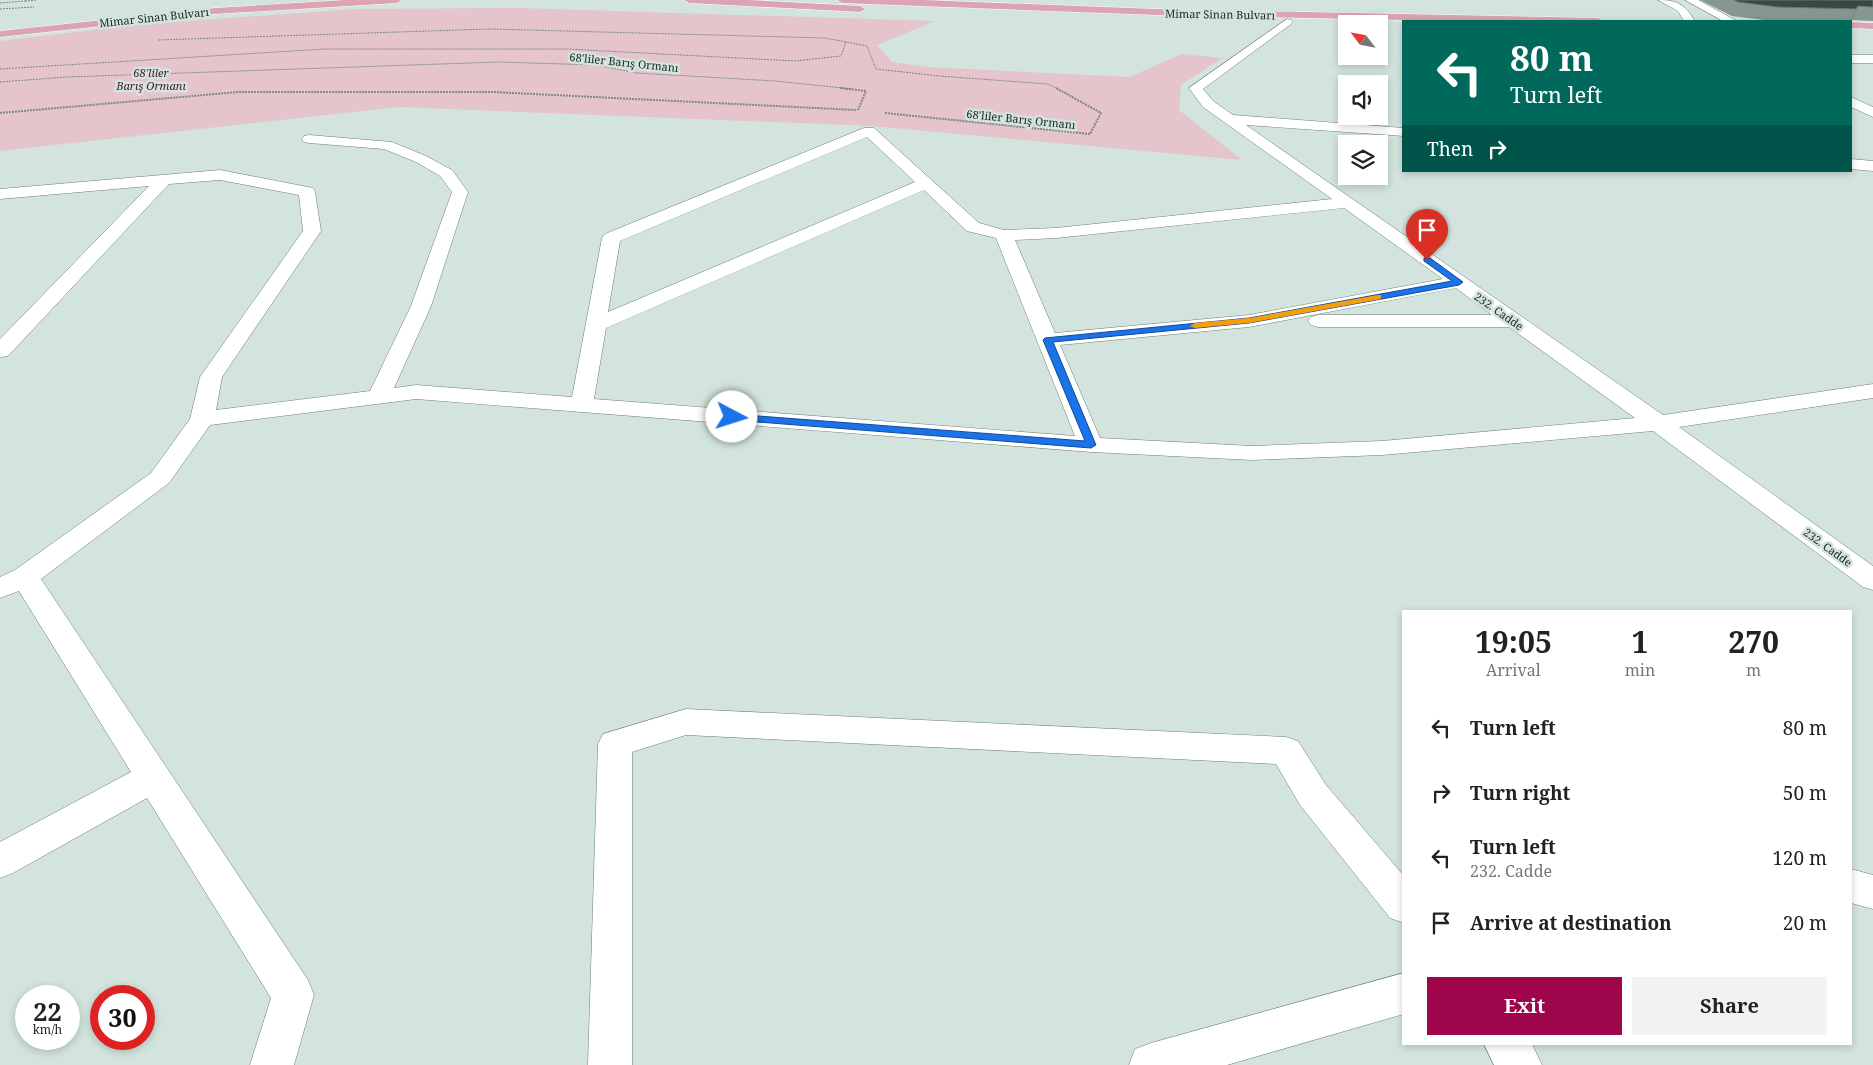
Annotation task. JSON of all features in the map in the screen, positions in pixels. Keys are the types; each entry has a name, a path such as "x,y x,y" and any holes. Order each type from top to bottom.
{"main road":[{"name":"Mimar Sinan Bulvarı","path":"0,28 269,0"},
{"name":"Mimar Sinan Bulvarı","path":"0,34 215,11 397,0"},
{"name":"Mimar Sinan Bulvarı","path":"689,0 908,11 1338,23"},
{"name":"Mimar Sinan Bulvarı","path":"842,0 1156,12 1549,20"},
{"name":"Mimar Sinan Bulvarı","path":"1388,24 1402,24"},
{"path":"1852,25 1873,26"},
{"path":"1852,33 1873,33"}],"street":[{"path":"1663,0 1682,9 1688,20"},
{"path":"1690,0 1729,20"},
{"name":"232. Cadde","path":"1287,22 1196,88 1208,104 1658,423 1873,580"},
{"path":"1852,59 1873,59"},
{"path":"1852,88 1873,98"},
{"path":"1852,102 1873,113"},
{"path":"1229,119 1402,132"},
{"path":"582,404 611,238 869,132 973,227 1004,235 1056,233 1347,203"},
{"path":"309,139 387,145 421,159 446,173 460,192 421,306 379,396"},
{"path":"1852,164 1873,166"},
{"path":"0,194 220,174 307,192 312,231 211,377 202,419 160,478 12,583 153,777 292,995 272,1065"},
{"path":"0,351 165,179"},
{"path":"596,325 924,184"},
{"path":"1004,235 1091,445"},
{"path":"1048,340 1249,321 1459,282"},
{"path":"1249,321 1513,321"},
{"path":"202,419 416,392 1091,445 1252,453 1382,448 1658,423 1873,390"},
{"path":"610,1065 616,744 686,722 1286,751 1313,795 1402,903"},
{"path":"0,861 153,777"},
{"path":"1852,886 1873,892"},
{"path":"1151,1065 1402,994"},
{"path":"1507,1045 1520,1065"}],"path":[{"path":"17,0 26,1"},
{"path":"0,3 37,0"},
{"name":"68'liler Barış Ormanı","path":"155,41 301,34 489,30 825,38 867,46 876,69 938,76 1048,84 1101,113 1090,134 877,112"},
{"name":"68'liler Barış Ormanı","path":"0,69 325,48 567,49 795,61 841,56 846,42"},
{"name":"68'liler Barış Ormanı","path":"0,82 135,74 498,62 595,65 637,73 775,81 866,91 858,110 494,92 238,92 0,113"}],"green space":[{"name":"68'liler Barış Ormanı","path":"518,8 935,21 877,45 892,62 927,67 1129,77 1182,54 1222,58 1181,85 1179,110 1242,160 871,126 399,107 0,151 0,41 144,24 355,9"}],"building":[{"path":"1734,0 1873,0 1873,7 1858,6 1856,9 1777,7"}],"slow traffic":[{"path":"1195,326 1249,321 1378,297"}],"route":[{"path":"732,417 1091,445 1048,340 1249,321 1459,282 1427,260"}]}
